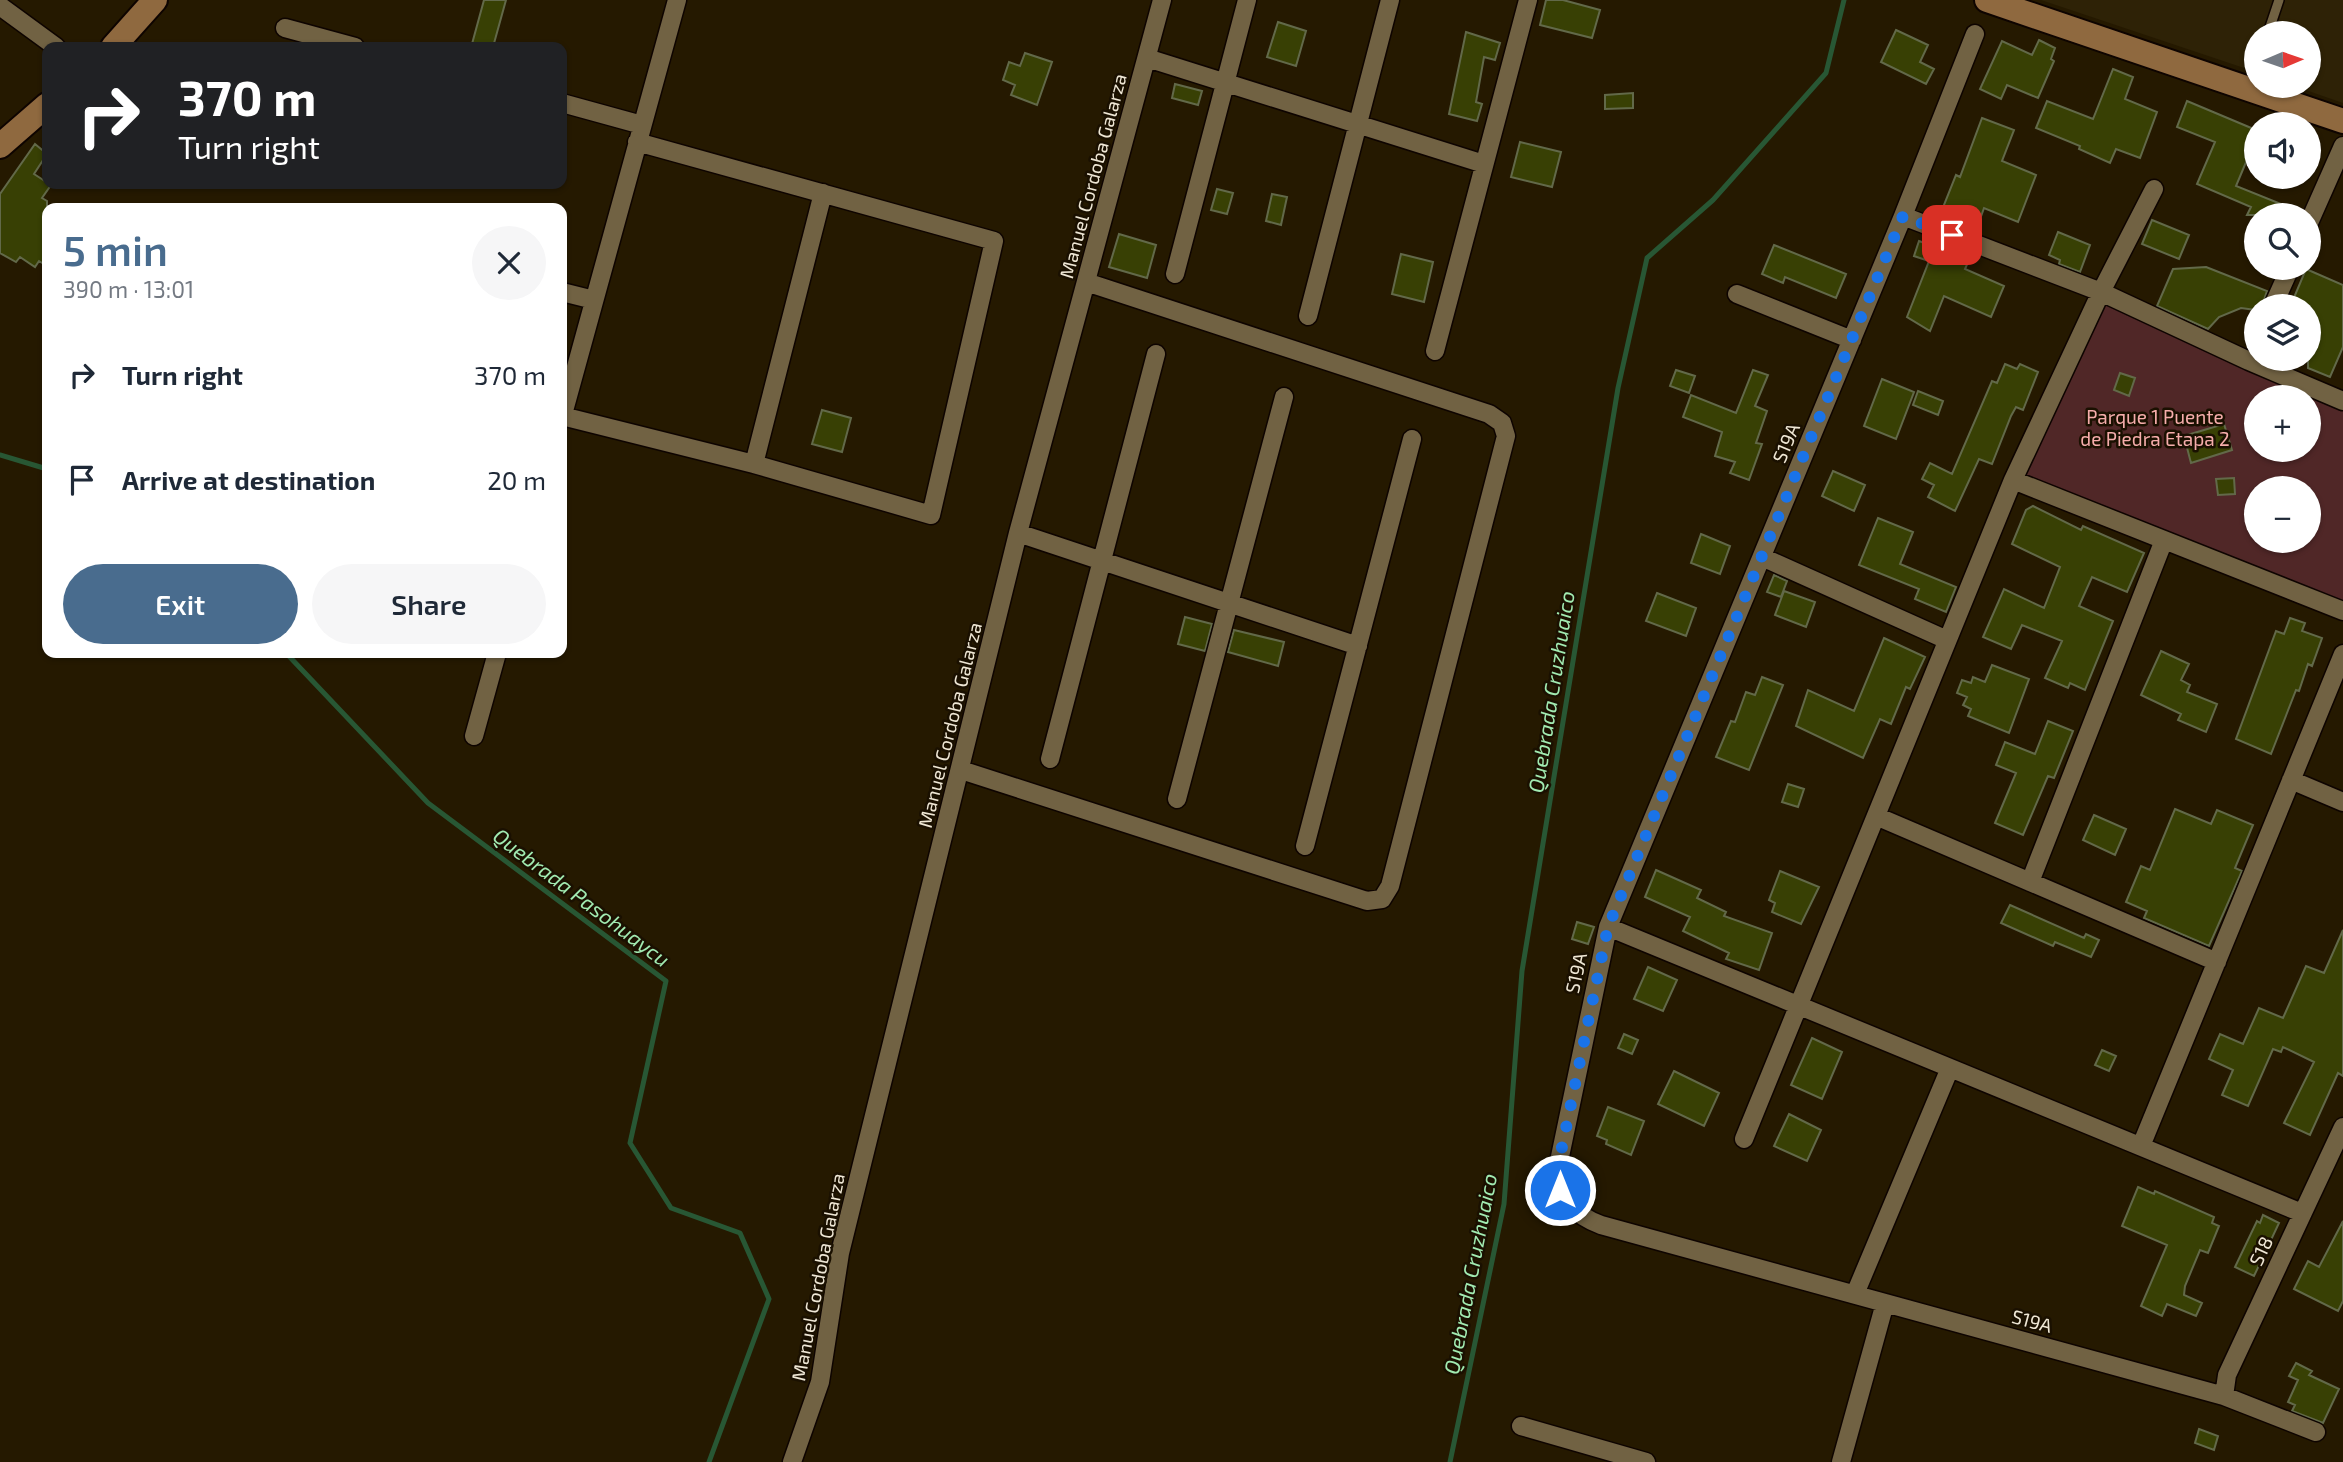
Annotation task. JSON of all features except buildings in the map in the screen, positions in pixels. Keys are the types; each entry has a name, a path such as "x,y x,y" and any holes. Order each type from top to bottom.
{"street":[{"path":"117,42 155,0"},
{"path":"567,399 677,0"},
{"name":"Manuel Cordoba Galarza","path":"792,1462 820,1382 840,1253 1018,533 1162,0"},
{"path":"1175,274 1247,0"},
{"path":"1308,316 1390,0"},
{"path":"1435,351 1528,0"},
{"path":"1987,0 2244,77"},
{"path":"0,6 49,42"},
{"path":"285,28 337,42"},
{"name":"S19A","path":"1975,34 1903,216 1608,927 1557,1171 1560,1190 1569,1206 1583,1218 1601,1225 2224,1395 2316,1432"},
{"path":"1147,58 1484,164"},
{"path":"2293,98 2343,121"},
{"path":"567,105 640,134 823,193 994,241 931,514 754,464 567,418"},
{"path":"0,146 42,109"},
{"path":"2318,203 2343,146"},
{"path":"1744,1139 2013,480 2101,292 2154,189"},
{"path":"754,464 823,193"},
{"path":"1903,216 2244,350"},
{"path":"961,770 1367,901 1382,899 1390,886 1499,462 1504,429 1496,417 1086,282"},
{"path":"567,293 594,300"},
{"path":"1737,294 1852,340"},
{"path":"1050,760 1156,354"},
{"path":"2286,371 2343,401"},
{"path":"1177,799 1284,397"},
{"path":"1306,846 1412,439"},
{"path":"2013,480 2343,611"},
{"path":"1018,533 1358,646"},
{"path":"2030,882 2164,540"},
{"path":"1762,557 1947,640"},
{"path":"2141,1146 2343,654"},
{"path":"474,736 496,658"},
{"path":"2291,779 2343,802"},
{"path":"1876,816 2217,962"},
{"path":"1608,927 2302,1213"},
{"path":"1855,1294 1950,1068"},
{"name":"S18","path":"2224,1395 2227,1375 2343,1127"},
{"path":"1841,1462 1885,1303"},
{"path":"1521,1426 1646,1462"}],"lane":[{"path":"2271,21 2279,0"}],"shaded area":[{"path":"2041,0 2343,0 2343,103 2321,95 2321,21 2244,21 2244,68"}],"green space":[{"name":"Parque 1 Puente de Piedra Etapa 2","path":"2101,292 2244,356 2244,371 2276,371 2307,385 2244,385 2244,462 2321,462 2321,391 2343,401 2343,611 2013,480"}],"waterway":[{"name":"Quebrada Cruzhuaico","path":"1450,1462 1504,1204 1522,971 1618,388 1647,258 1713,200 1826,73 1844,0"},
{"name":"Quebrada Pasohuaycu","path":"0,455 42,468"},
{"name":"Quebrada Pasohuaycu","path":"291,658 428,803 666,981 630,1143 671,1208 740,1233 769,1299 709,1462"}],"route":[{"path":"1560,1190 1557,1171 1608,927 1903,216 1952,235"}]}
